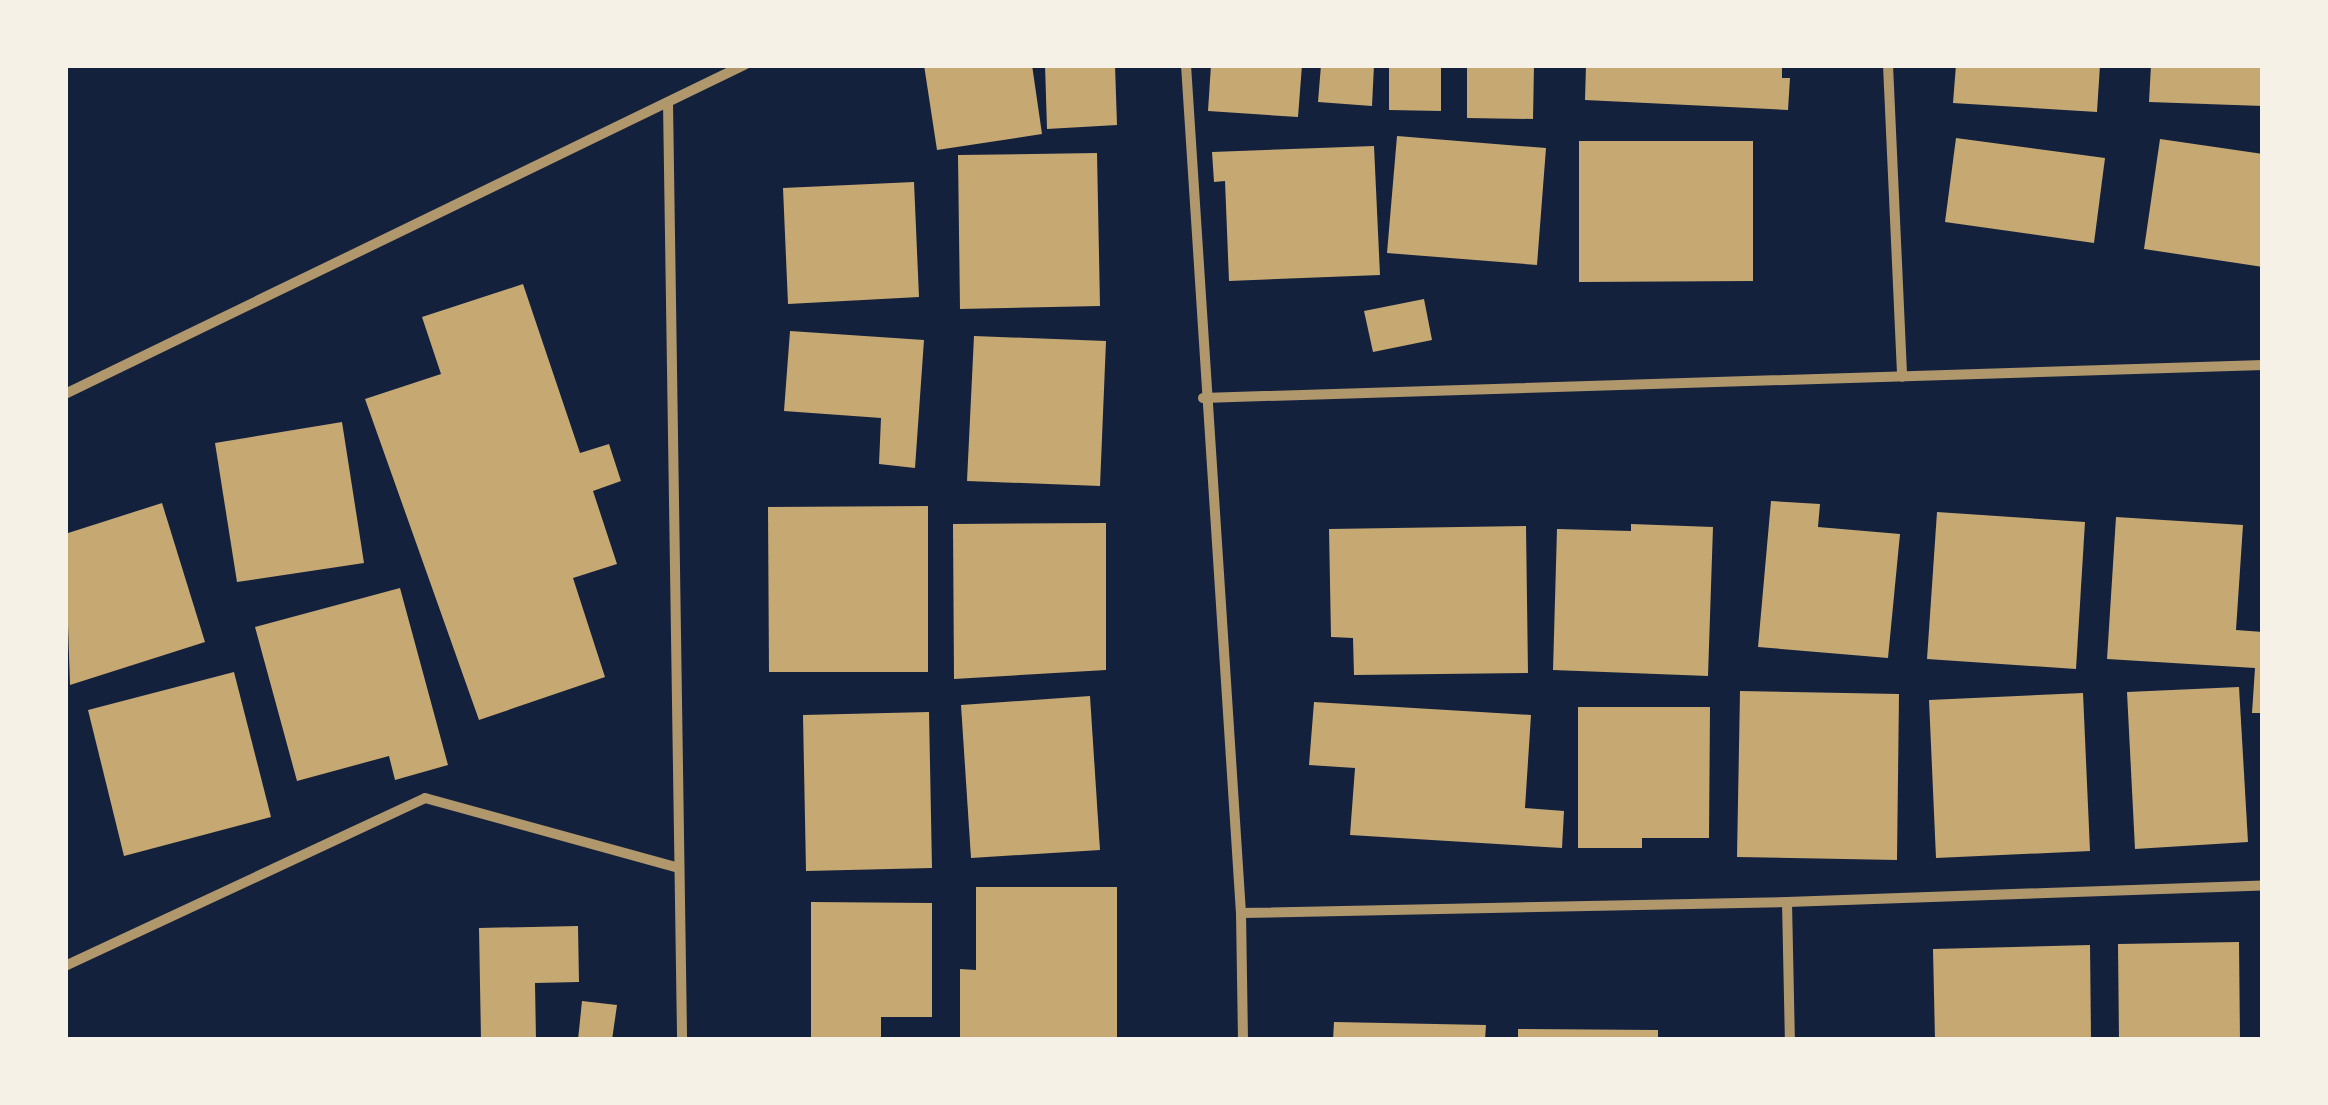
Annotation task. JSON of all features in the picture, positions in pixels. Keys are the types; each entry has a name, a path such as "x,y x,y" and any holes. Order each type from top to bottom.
{"street":[{"path":"65,394 744,65"},
{"path":"1186,65 1203,398 1241,913 1243,1040"},
{"path":"1888,65 1902,376"},
{"path":"668,102 682,1040"},
{"path":"1203,398 2263,366"},
{"path":"65,966 425,798 679,868"},
{"path":"1241,913 1786,902 2263,885"},
{"path":"1786,902 1790,1040"}],"building":[{"path":"924,65 1032,65 1042,134 937,150"},
{"path":"1045,65 1115,65 1117,125 1047,129"},
{"path":"1211,65 1302,65 1298,117 1208,111"},
{"path":"1321,65 1374,65 1372,106 1318,102"},
{"path":"1389,65 1441,65 1441,111 1389,110"},
{"path":"1467,65 1534,65 1533,119 1467,118"},
{"path":"1586,65 1782,65 1782,78 1790,78 1788,110 1585,100"},
{"path":"1956,65 2100,65 2097,112 1953,103"},
{"path":"2151,65 2263,65 2263,106 2149,102"},
{"path":"1397,136 1546,148 1537,265 1387,253"},
{"path":"1956,138 2105,158 2094,243 1945,222"},
{"path":"2160,139 2263,154 2263,267 2144,249"},
{"path":"1579,141 1753,141 1753,281 1579,282"},
{"path":"1374,146 1380,275 1229,281 1225,181 1214,182 1212,152"},
{"path":"1097,153 1100,306 960,309 958,155"},
{"path":"914,182 919,297 788,304 783,188"},
{"path":"523,284 580,453 609,444 621,481 593,491 617,564 573,578 605,677 479,720 365,399 441,374 422,317"},
{"path":"1424,299 1432,340 1373,352 1364,311"},
{"path":"790,331 924,340 915,468 879,464 881,418 784,411"},
{"path":"974,336 1106,341 1100,486 967,481"},
{"path":"342,422 364,563 237,582 215,443"},
{"path":"1771,501 1820,504 1818,527 1900,534 1888,658 1758,647"},
{"path":"162,503 205,642 70,685 65,534"},
{"path":"928,506 928,672 769,672 768,507"},
{"path":"1937,512 2085,522 2076,669 1927,659"},
{"path":"2116,517 2243,525 2236,630 2263,632 2263,713 2252,713 2255,668 2107,659"},
{"path":"1106,523 1106,670 954,679 953,524"},
{"path":"1631,524 1713,527 1708,676 1553,670 1557,529 1631,531"},
{"path":"1526,526 1528,673 1354,675 1353,638 1331,637 1329,529"},
{"path":"400,588 448,765 395,780 389,756 297,781 255,627"},
{"path":"234,672 271,817 124,856 88,710"},
{"path":"2239,687 2248,842 2135,849 2127,692"},
{"path":"1740,691 1899,694 1897,860 1737,857"},
{"path":"2083,693 2090,851 1936,858 1929,700"},
{"path":"1090,696 1100,850 971,858 961,705"},
{"path":"1314,702 1531,715 1525,808 1564,811 1562,848 1350,835 1355,768 1309,765"},
{"path":"1578,707 1710,707 1709,838 1642,838 1642,848 1578,848"},
{"path":"929,712 932,868 806,871 803,715"},
{"path":"976,887 1117,887 1117,1040 960,1040 960,969 976,970"},
{"path":"811,902 932,903 932,1017 881,1017 881,1039 811,1038"},
{"path":"578,926 579,982 535,983 536,1040 481,1040 479,928"},
{"path":"2239,942 2240,1040 2119,1040 2118,944"},
{"path":"2090,945 2091,1040 1935,1040 1933,949"},
{"path":"582,1001 617,1005 612,1040 578,1040"},
{"path":"1334,1022 1486,1025 1485,1040 1333,1040"},
{"path":"1518,1029 1658,1030 1658,1040 1518,1040"}]}
